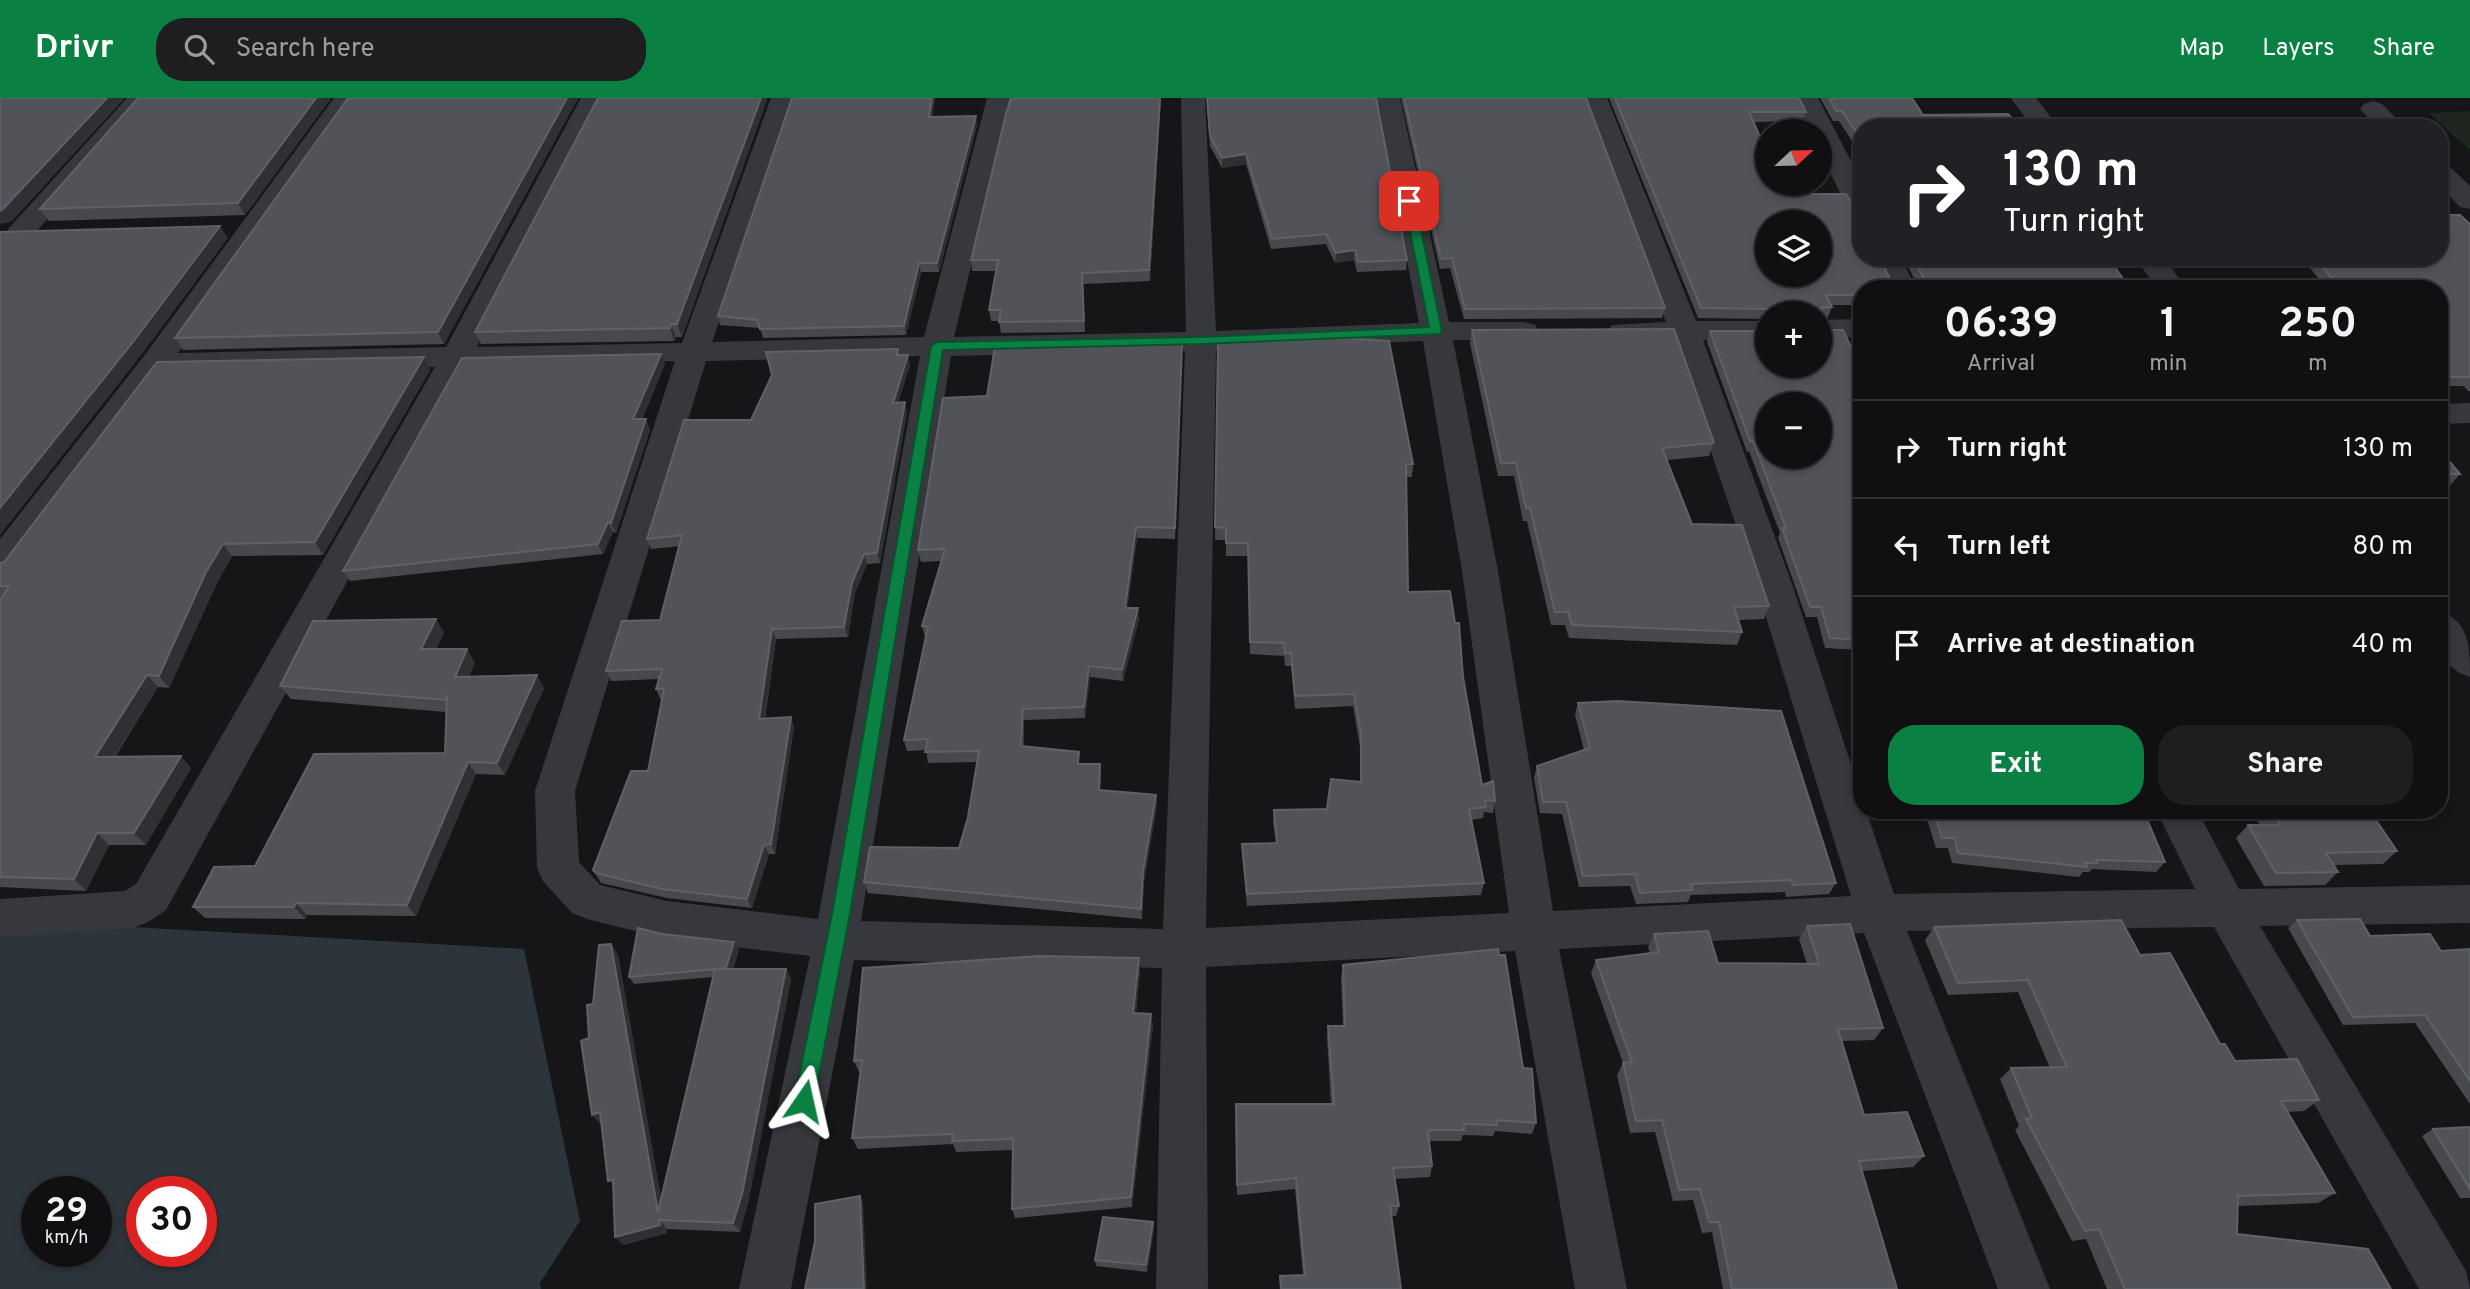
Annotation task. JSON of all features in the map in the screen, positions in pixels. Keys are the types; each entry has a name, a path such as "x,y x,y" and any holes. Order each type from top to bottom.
{"street":[{"path":"9,234 141,98"},
{"path":"0,564 155,363 241,226 347,98"},
{"path":"0,918 132,909 151,897 457,355 593,98"},
{"path":"783,98 694,351 555,791 558,868 587,900 667,920 836,940 1184,949 1878,913 2470,904"},
{"path":"765,1289 836,940 937,346 999,98"},
{"path":"1181,1289 1184,949 1201,341 1193,98"},
{"path":"1388,98 1436,331 1480,571 1534,932 1601,1289"},
{"path":"1595,98 1685,332 1774,584 1878,913 2024,1289"},
{"path":"1806,98 1853,191"},
{"path":"2023,98 2039,119"},
{"path":"2373,109 2384,119"},
{"path":"2448,180 2470,201"},
{"path":"9,234 60,232"},
{"path":"2155,266 2166,280"},
{"path":"1832,329 1853,328"},
{"path":"1588,331 1755,330"},
{"path":"155,363 1201,341 1436,331 1547,331"},
{"path":"2448,414 2470,413"},
{"path":"2448,635 2470,663"},
{"path":"2181,819 2226,907 2448,1289"}],"shaded area":[{"path":"2470,111 2470,150 2448,130 2448,119 2436,119 2429,113"},
{"path":"61,923 524,949 580,1221 540,1283 541,1289 0,1289 0,933"}],"building":[{"path":"0,98 107,98 0,211"},
{"path":"138,98 316,98 238,203 40,209"},
{"path":"348,98 567,98 438,332 175,338"},
{"path":"598,98 761,98 677,324 671,324 670,328 475,332"},
{"path":"792,98 932,98 929,117 976,116 937,263 919,263 904,326 760,329 757,320 718,316"},
{"path":"1011,98 1160,98 1149,270 1082,273 1084,321 999,322 1001,310 989,310 998,260 971,260"},
{"path":"1207,98 1376,98 1407,260 1358,262 1355,250 1336,253 1326,234 1272,239 1246,154 1222,158 1210,136"},
{"path":"1404,98 1586,98 1665,308 1465,309 1452,258 1441,259"},
{"path":"1615,98 1799,98 1806,112 1749,112 1755,126 1755,196 1846,194 1853,204 1853,266 1884,266 1890,280 1853,280 1853,295 1826,295 1829,301 1755,301 1755,309 1701,308"},
{"path":"1829,98 1912,98 1923,115 2008,114 2012,119 1853,119 1853,128 1842,111 1836,111"},
{"path":"2448,214 2460,215 2470,224 2470,377 2448,377 2448,280 2333,280 2322,266 2448,266"},
{"path":"220,226 133,342 0,508 0,232"},
{"path":"1918,266 2114,266 2124,280 1908,280 1924,279"},
{"path":"1674,329 1714,443 1662,448 1692,524 1742,525 1769,606 1734,607 1742,632 1572,625 1568,612 1555,612 1530,508 1526,508 1516,463 1501,463 1472,330"},
{"path":"1832,330 1843,330 1853,351 1853,639 1830,638 1821,607 1810,607 1782,528 1786,528 1764,469 1832,469 1832,392 1755,392 1755,446 1753,441 1750,441 1710,331 1755,331 1755,378 1832,378"},
{"path":"1342,338 1389,341 1413,464 1406,464 1408,592 1450,591 1455,623 1459,623 1463,677 1482,785 1493,781 1495,801 1485,800 1486,807 1469,809 1484,883 1247,894 1242,844 1277,843 1274,810 1327,809 1331,779 1361,782 1361,734 1354,694 1295,696 1291,653 1285,653 1284,643 1250,642 1248,543 1226,543 1226,528 1215,527 1218,341"},
{"path":"1182,344 1175,528 1136,527 1125,608 1138,608 1122,670 1089,666 1084,707 1023,709 1021,746 1079,752 1078,764 1100,764 1099,790 1156,795 1143,871 1141,909 864,882 870,847 959,848 968,817 979,751 925,752 928,739 904,740 928,627 922,626 945,549 918,550 943,398 987,396 995,346"},
{"path":"898,349 897,355 908,355 893,403 905,402 877,553 864,554 852,583 844,627 772,629 759,719 791,717 771,844 764,845 747,899 662,889 596,873 593,870 631,771 648,771 664,689 656,689 662,669 606,671 622,621 660,620 682,535 647,539 684,420 751,420 772,375 766,352"},
{"path":"661,354 633,419 646,419 611,523 608,522 598,544 343,571 462,358"},
{"path":"424,357 315,542 223,544 206,572 159,676 147,675 95,757 181,756 134,833 97,833 74,879 0,877 0,601 9,586 0,586 0,563 4,562 157,362"},
{"path":"2448,460 2460,474 2448,474"},
{"path":"436,619 421,649 467,649 455,677 537,675 497,763 468,762 407,905 296,903 294,907 193,907 214,867 255,866 314,754 445,753 447,695 445,700 280,686 313,621"},
{"path":"1618,701 1781,711 1836,883 1793,885 1791,880 1691,884 1693,890 1640,893 1635,874 1583,876 1566,802 1543,802 1537,766 1590,748 1578,703"},
{"path":"1936,819 2147,819 2165,862 2096,860 2097,863 2085,863 2087,867 1958,853 1955,838 1942,838"},
{"path":"2276,819 2375,819 2397,851 2326,853 2338,872 2276,873 2248,825 2280,825"},
{"path":"2360,919 2370,936 2430,934 2441,951 2470,949 2470,1081 2425,1015 2353,1017 2297,920"},
{"path":"2121,920 2140,955 2170,953 2220,1044 2225,1044 2235,1061 2297,1059 2319,1100 2281,1101 2335,1193 2238,1196 2237,1234 2368,1249 2391,1289 2125,1289 2099,1229 2085,1231 2026,1119 2032,1118 2011,1068 2067,1067 2028,980 1958,983 1934,927"},
{"path":"1850,924 1883,1028 1838,1029 1864,1115 1907,1112 1924,1156 1859,1161 1897,1289 1732,1289 1719,1222 1709,1222 1700,1189 1679,1190 1662,1120 1636,1121 1623,1063 1632,1062 1596,960 1659,952 1654,934 1708,931 1718,963 1819,964 1807,926"},
{"path":"638,928 662,934 734,942 726,968 629,977"},
{"path":"611,944 658,1212 715,969 786,969 742,1194 733,1223 659,1220 660,1225 615,1237 613,1180 608,1181 600,1112 592,1115 581,1041 589,1038 587,1005 593,1004 599,945"},
{"path":"1498,949 1499,955 1505,955 1523,1068 1532,1069 1536,1123 1496,1120 1497,1125 1464,1124 1464,1130 1431,1130 1428,1131 1432,1166 1393,1168 1399,1206 1390,1206 1401,1289 1281,1289 1280,1276 1305,1275 1296,1178 1237,1185 1236,1104 1334,1104 1328,1026 1345,1026 1343,965"},
{"path":"1040,956 1139,958 1133,1013 1151,1014 1131,1197 1012,1209 1013,1139 952,1141 953,1134 852,1138 862,1060 854,1061 863,968"},
{"path":"2470,1127 2470,1189 2433,1129"},
{"path":"860,1196 864,1289 805,1289 815,1241 815,1204"},
{"path":"1103,1217 1153,1222 1146,1265 1095,1260"}],"route":[{"path":"804,1101 841,914 900,579 937,346 1201,341 1436,331 1409,201"}]}
